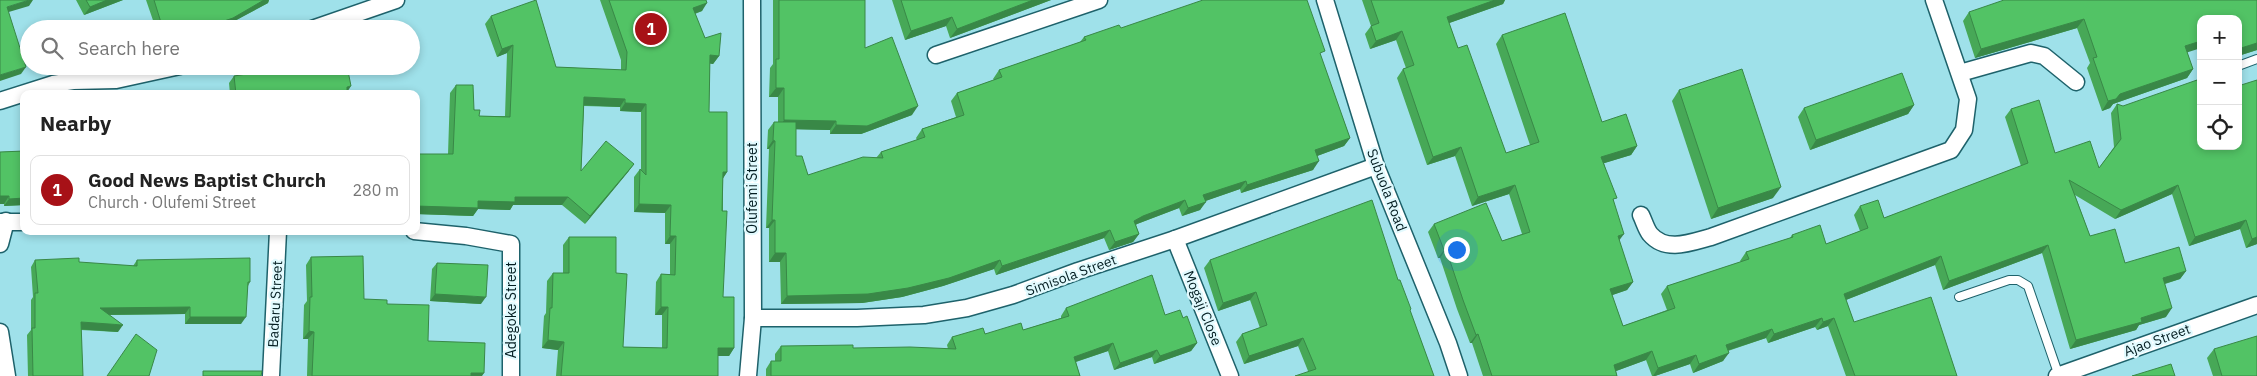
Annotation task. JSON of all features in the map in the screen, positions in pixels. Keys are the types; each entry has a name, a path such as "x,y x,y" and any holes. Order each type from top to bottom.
{"street":[{"path":"338,20 396,0"},
{"name":"Olufemi Street","path":"748,376 753,318 752,0"},
{"path":"936,54 1100,0"},
{"name":"Subuola Road","path":"1325,0 1376,166 1448,343 1459,376"},
{"path":"1641,216 1650,234 1663,244 1681,245 1758,221 1950,150 1964,130 1968,99 1934,0"},
{"path":"1960,73 2031,53 2044,56 2076,82"},
{"path":"34,90 53,84 73,81 116,80 139,75"},
{"path":"0,101 20,95"},
{"name":"Simisola Street","path":"753,318 905,316 967,308 1013,295 1175,239 1376,166"},
{"path":"0,244 3,221 20,222"},
{"name":"Adegoke Street","path":"420,232 466,236 512,244 511,376"},
{"name":"Badaru Street","path":"271,376 278,235"},
{"name":"Mogaji Close","path":"1175,239 1230,376"},
{"name":"Ajao Street","path":"2058,376 2257,305"},
{"path":"0,332 7,376"}],"lane":[{"path":"2242,65 2257,59"},
{"path":"1959,297 2009,280 2018,280 2028,286 2058,376"}],"building":[{"path":"0,0 29,0 7,7 20,48 20,69 0,75"},
{"path":"86,0 107,0 90,7"},
{"path":"154,0 264,0 227,20 160,20"},
{"path":"536,0 556,67 626,70 627,52 609,0 706,0 707,3 693,8 705,38 721,33 719,56 710,55 709,112 727,112 727,172 723,172 722,211 727,211 723,297 734,297 734,348 718,348 718,376 561,376 564,342 548,340 550,308 552,308 553,273 569,273 569,237 616,237 616,273 627,274 623,347 667,348 668,307 661,307 661,274 675,275 676,236 670,236 671,205 639,204 640,169 646,175 646,104 625,103 625,99 584,97 581,171 606,141 634,164 590,216 568,197 515,197 515,202 478,201 478,208 420,206 420,154 453,154 456,85 473,85 474,110 480,110 479,116 510,117 513,45 502,49 491,16"},
{"path":"779,0 865,0 865,48 892,37 918,106 867,126 836,125 836,121 784,120 784,88 776,88 776,59 779,59"},
{"path":"901,0 1033,0 957,29 952,17 911,31"},
{"path":"1203,0 1307,0 1325,51 1320,53 1350,138 1315,150 1319,161 1247,185 1246,181 1203,195 1206,202 1188,208 1185,200 1143,216 1134,221 1139,234 1115,242 1110,230 1002,266 1000,260 949,278 908,288 868,294 787,296 786,253 775,253 775,220 772,220 774,122 796,122 796,156 802,156 808,175 863,157 883,158 881,152 925,137 922,129 964,115 957,93 1002,77 999,70 1086,40 1084,37 1119,25 1121,28"},
{"path":"1371,0 1495,0 1447,17 1458,48 1467,45 1506,153 1539,142 1502,35 1565,13 1602,122 1626,114 1637,146 1601,157 1617,198 1613,199 1624,234 1618,236 1633,282 1610,289 1623,326 1675,308 1667,286 1749,259 1746,252 1793,237 1792,235 1820,225 1826,244 1868,228 1860,206 1878,200 1884,218 2028,163 2011,109 2039,100 2055,153 2090,141 2099,168 2121,139 2117,104 2123,106 2197,80 2197,150 2242,150 2242,85 2257,80 2257,237 2252,239 2246,220 2195,237 2178,185 2121,210 2069,180 2090,236 2115,229 2125,263 2179,247 2186,271 2163,278 2172,308 2141,318 2142,322 2076,340 2048,245 1949,281 1941,256 1844,294 1854,322 1931,297 1957,376 1855,376 1834,318 1823,322 1822,318 1774,334 1772,329 1726,345 1729,353 1699,364 1696,355 1658,368 1652,351 1614,365 1617,376 1492,376 1446,249 1444,250 1434,224 1486,203 1502,241 1530,232 1515,185 1478,197 1461,147 1433,157 1403,69 1414,65 1402,31 1376,41 1371,26 1379,23"},
{"path":"2004,0 2257,0 2257,43 2242,48 2242,15 2197,15 2197,42 2185,46 2193,69 2120,94 2116,99 2108,101 2093,58 2097,57 2084,19 1981,49 1969,12"},
{"path":"1742,69 1781,187 1718,208 1679,90"},
{"path":"1902,73 1914,105 1816,140 1804,108"},
{"path":"349,75 351,86 347,87 347,90 236,90 234,76"},
{"path":"20,151 20,198 9,199 9,196 0,196 0,152"},
{"path":"1372,200 1398,280 1400,280 1411,309 1434,376 1295,376 1316,369 1303,338 1249,356 1242,334 1267,325 1256,292 1223,303 1210,260"},
{"path":"363,256 364,299 387,300 387,304 429,305 428,341 485,343 484,373 471,373 471,376 312,376 314,332 309,331 310,297 312,297 311,257"},
{"path":"79,258 79,262 137,266 137,260 250,258 250,282 248,282 246,317 190,317 190,307 100,308 123,325 81,322 83,376 33,376 32,328 35,328 35,293 38,293 35,260"},
{"path":"437,263 488,265 486,297 435,294"},
{"path":"1152,275 1165,315 1180,310 1183,318 1187,316 1197,343 1160,356 1157,350 1120,363 1113,343 1074,357 1080,376 771,376 771,361 781,361 781,346 853,345 853,348 910,347 956,349 952,337 983,328 985,334 1021,323 1023,330 1069,316 1066,308"},
{"path":"136,334 157,350 149,376 107,376"},
{"path":"2257,336 2257,376 2222,376 2214,349"},
{"path":"2171,364 2175,376 2132,376"},
{"path":"203,371 262,371 261,376 203,376"}],"place":[{"name":"Good News Baptist Church","path":"651,29"}]}
